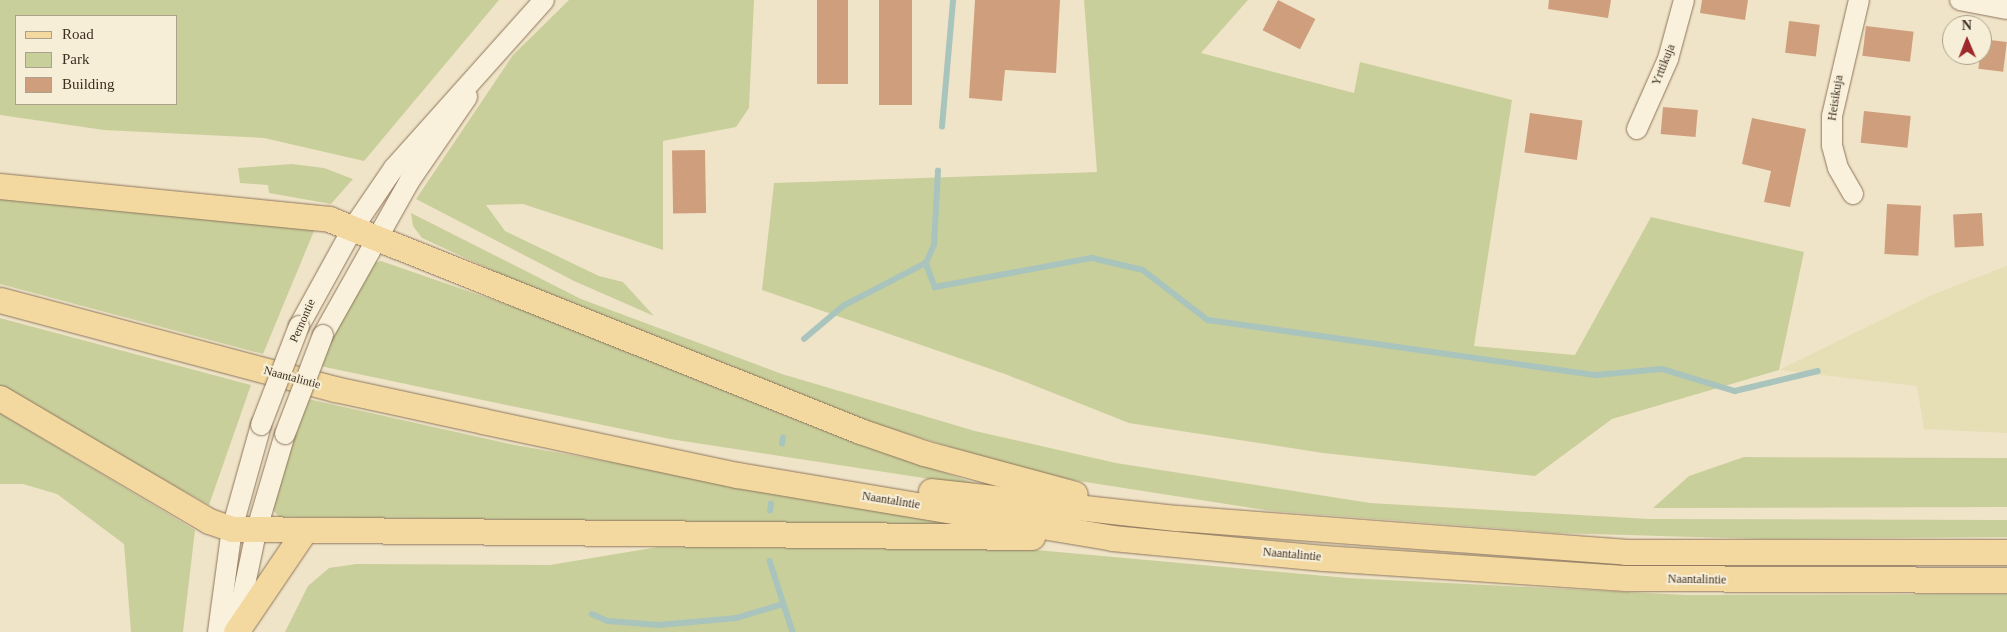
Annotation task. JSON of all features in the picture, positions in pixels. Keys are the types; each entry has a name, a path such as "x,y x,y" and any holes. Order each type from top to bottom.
{"main road":[{"path":"0,186 267,210 329,219 710,374 924,453 1177,518"},
{"name":"Naantalintie","path":"0,300 335,389 755,478 1112,538 1343,560 1626,578 2007,580"},
{"path":"0,398 209,521 244,531 303,533 1112,538"},
{"name":"Naantalintie","path":"586,442 911,488 1177,518 1625,552 2007,552"},
{"path":"235,632 303,533"}],"street":[{"name":"Pernontie","path":"218,632 244,531 285,434 323,335 410,180 493,61 544,0"},
{"name":"Yrttikuja","path":"1637,129 1668,59 1684,0"},
{"name":"Heisikuja","path":"1853,194 1838,168 1832,145 1832,116 1859,0"},
{"path":"1960,0 2007,9"},
{"name":"Pernontie","path":"235,632 244,531 261,425 299,326 353,228 442,110 493,61"}],"shaded area":[{"path":"2007,266 2007,433 1924,429 1917,386 1779,370 1934,294"}],"green space":[{"path":"0,0 499,0 364,161 264,138 104,130 0,115"},
{"path":"569,0 754,0 749,108 736,127 663,141 663,250 523,204 486,205 505,231 599,276 623,282 654,316 574,281 416,199 513,55"},
{"path":"1084,0 1248,0 1201,53 1354,93 1360,62 1512,100 1474,346 1575,355 1651,217 1804,252 1779,370 1612,419 1535,476 1323,453 1129,423 1005,374 762,290 774,183 1097,172"},
{"path":"292,164 324,168 353,179 331,204 269,193 268,185 240,183 238,168"},
{"path":"0,197 310,227 314,231 263,354 0,284"},
{"path":"411,213 581,299 782,374 975,431 1116,463 1370,503 1649,519 2007,520 2007,537 1763,539 1557,533 1271,511 1047,476 842,414 537,291 422,238 413,226"},
{"path":"381,261 543,317 884,452 989,488 670,439 320,366 348,305 373,263"},
{"path":"0,318 251,385 209,505 0,388"},
{"path":"308,399 515,445 964,525 279,517 273,510 274,495"},
{"path":"0,413 195,530 183,632 131,632 124,544 57,494 23,484 0,484"},
{"path":"1744,457 2007,458 2007,507 1653,508 1689,476"},
{"path":"658,547 1025,549 1348,578 1686,595 2007,594 2007,632 285,632 308,586 329,568 356,564 550,565"}],"building":[{"path":"817,0 848,0 848,84 817,84"},
{"path":"879,0 912,0 912,105 879,105"},
{"path":"975,0 1060,0 1056,73 1005,70 1002,101 969,98"},
{"path":"1278,0 1315,19 1300,49 1263,30"},
{"path":"1549,0 1611,0 1608,18 1548,9"},
{"path":"1702,0 1748,0 1745,20 1700,13"},
{"path":"1789,21 1820,25 1816,57 1785,53"},
{"path":"1866,26 1914,32 1910,62 1862,56"},
{"path":"1992,40 2007,42 2003,72 1978,69 1979,65 1992,65"},
{"path":"1663,107 1698,110 1696,137 1661,134"},
{"path":"1864,111 1911,116 1907,148 1861,143"},
{"path":"1530,113 1582,120 1577,160 1524,153"},
{"path":"1752,118 1806,129 1790,207 1764,202 1771,171 1742,164"},
{"path":"705,150 706,213 673,214 672,151"},
{"path":"1887,204 1921,206 1918,256 1884,254"},
{"path":"1982,213 1984,246 1955,247 1953,215"}],"waterway":[{"path":"942,127 953,0"},
{"path":"926,263 934,245 938,171"},
{"path":"804,339 843,306 926,263 935,287 1092,258 1143,270 1208,320 1596,375 1662,369 1735,391 1818,371"},
{"path":"782,444 783,438"},
{"path":"770,511 771,504"},
{"path":"770,561 793,632"},
{"path":"592,614 608,621 659,625 737,618 783,604"}]}
